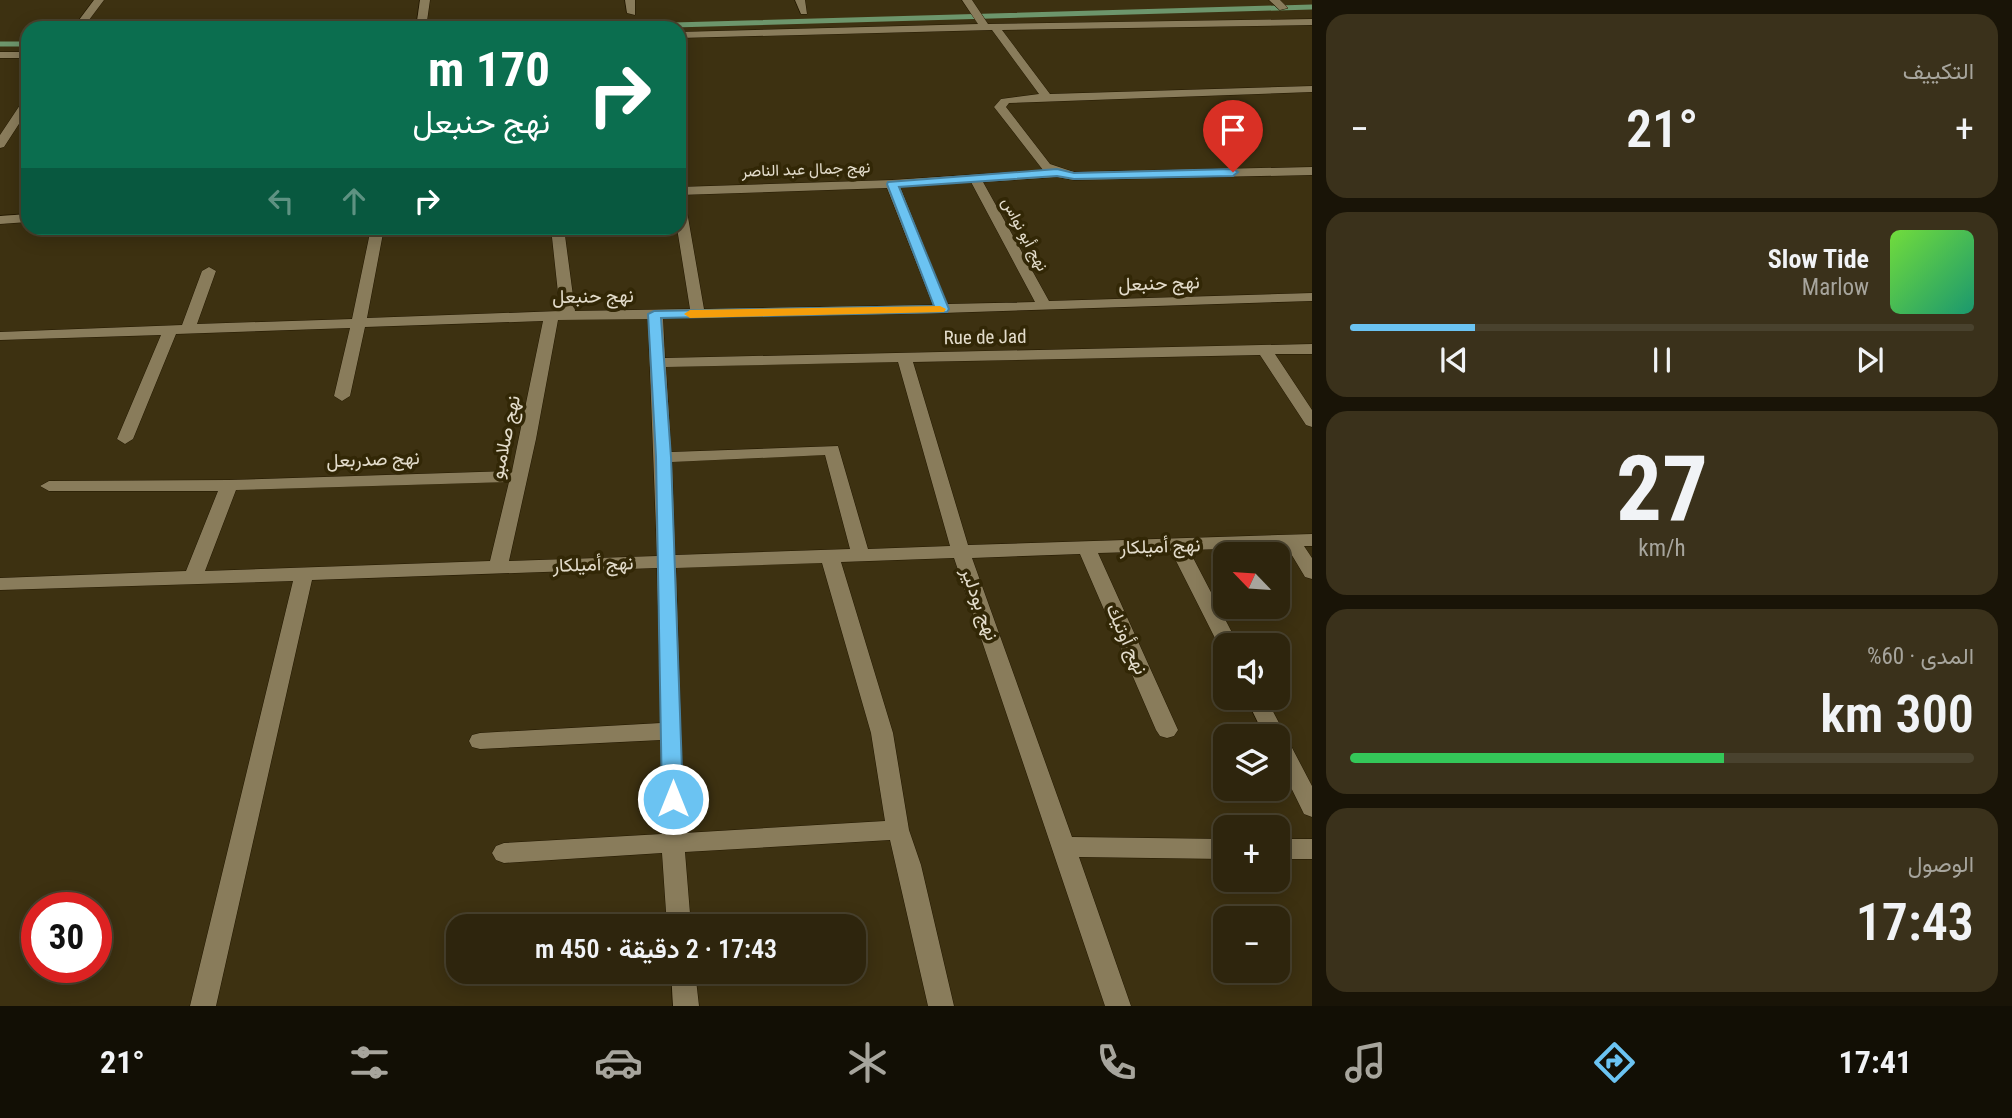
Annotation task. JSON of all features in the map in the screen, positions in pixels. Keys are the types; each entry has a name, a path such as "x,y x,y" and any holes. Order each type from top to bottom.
{"street":[{"path":"83,21 99,0"},
{"path":"422,21 425,0"},
{"path":"630,0 632,13"},
{"path":"800,0 804,12"},
{"path":"967,0 1048,99"},
{"path":"686,35 985,22 1312,22"},
{"path":"0,55 21,54"},
{"path":"1057,173 1046,167 1000,107 1005,101 1018,98 1312,89"},
{"path":"0,144 21,112"},
{"name":"نهج جمال عبد الناصر","path":"686,191 976,180 1057,173 1074,176 1312,171"},
{"name":"نهج أبو نواس","path":"976,180 1044,305"},
{"path":"892,184 942,309"},
{"path":"0,220 21,218"},
{"path":"341,396 376,235"},
{"name":"نهج صلامبو","path":"498,567 559,316 556,235"},
{"path":"685,235 698,314"},
{"path":"188,329 209,271"},
{"name":"نهج حنبعل","path":"0,336 559,316 942,309 1312,297"},
{"path":"654,314 663,457 673,844 679,914"},
{"path":"125,439 170,330"},
{"name":"Rue de Jad","path":"658,363 1312,349"},
{"path":"1265,350 1311,418"},
{"name":"نهج بودلير","path":"904,358 961,552 1118,1006"},
{"path":"663,457 832,450 861,556"},
{"name":"نهج صدربعل","path":"49,486 229,485 518,476"},
{"path":"193,578 229,485"},
{"name":"نهج أميلكار","path":"0,584 1312,540"},
{"path":"1292,541 1312,573"},
{"path":"1177,545 1222,633"},
{"name":"نهج أوتيك","path":"1087,548 1167,730"},
{"path":"830,557 882,733 898,830 909,865 941,1006"},
{"path":"203,1006 304,574"},
{"path":"480,741 672,730"},
{"path":"1290,764 1312,808"},
{"path":"504,853 898,830"},
{"path":"1064,848 1213,849"},
{"path":"1290,849 1312,849"},
{"path":"684,984 686,1006"}],"waterway":[{"path":"686,25 1312,7"},
{"path":"0,44 21,44"}],"slow traffic":[{"path":"690,314 940,309"}],"route":[{"path":"673,799 663,457 654,314 942,309 892,184 1057,173 1074,176 1233,172"}]}
